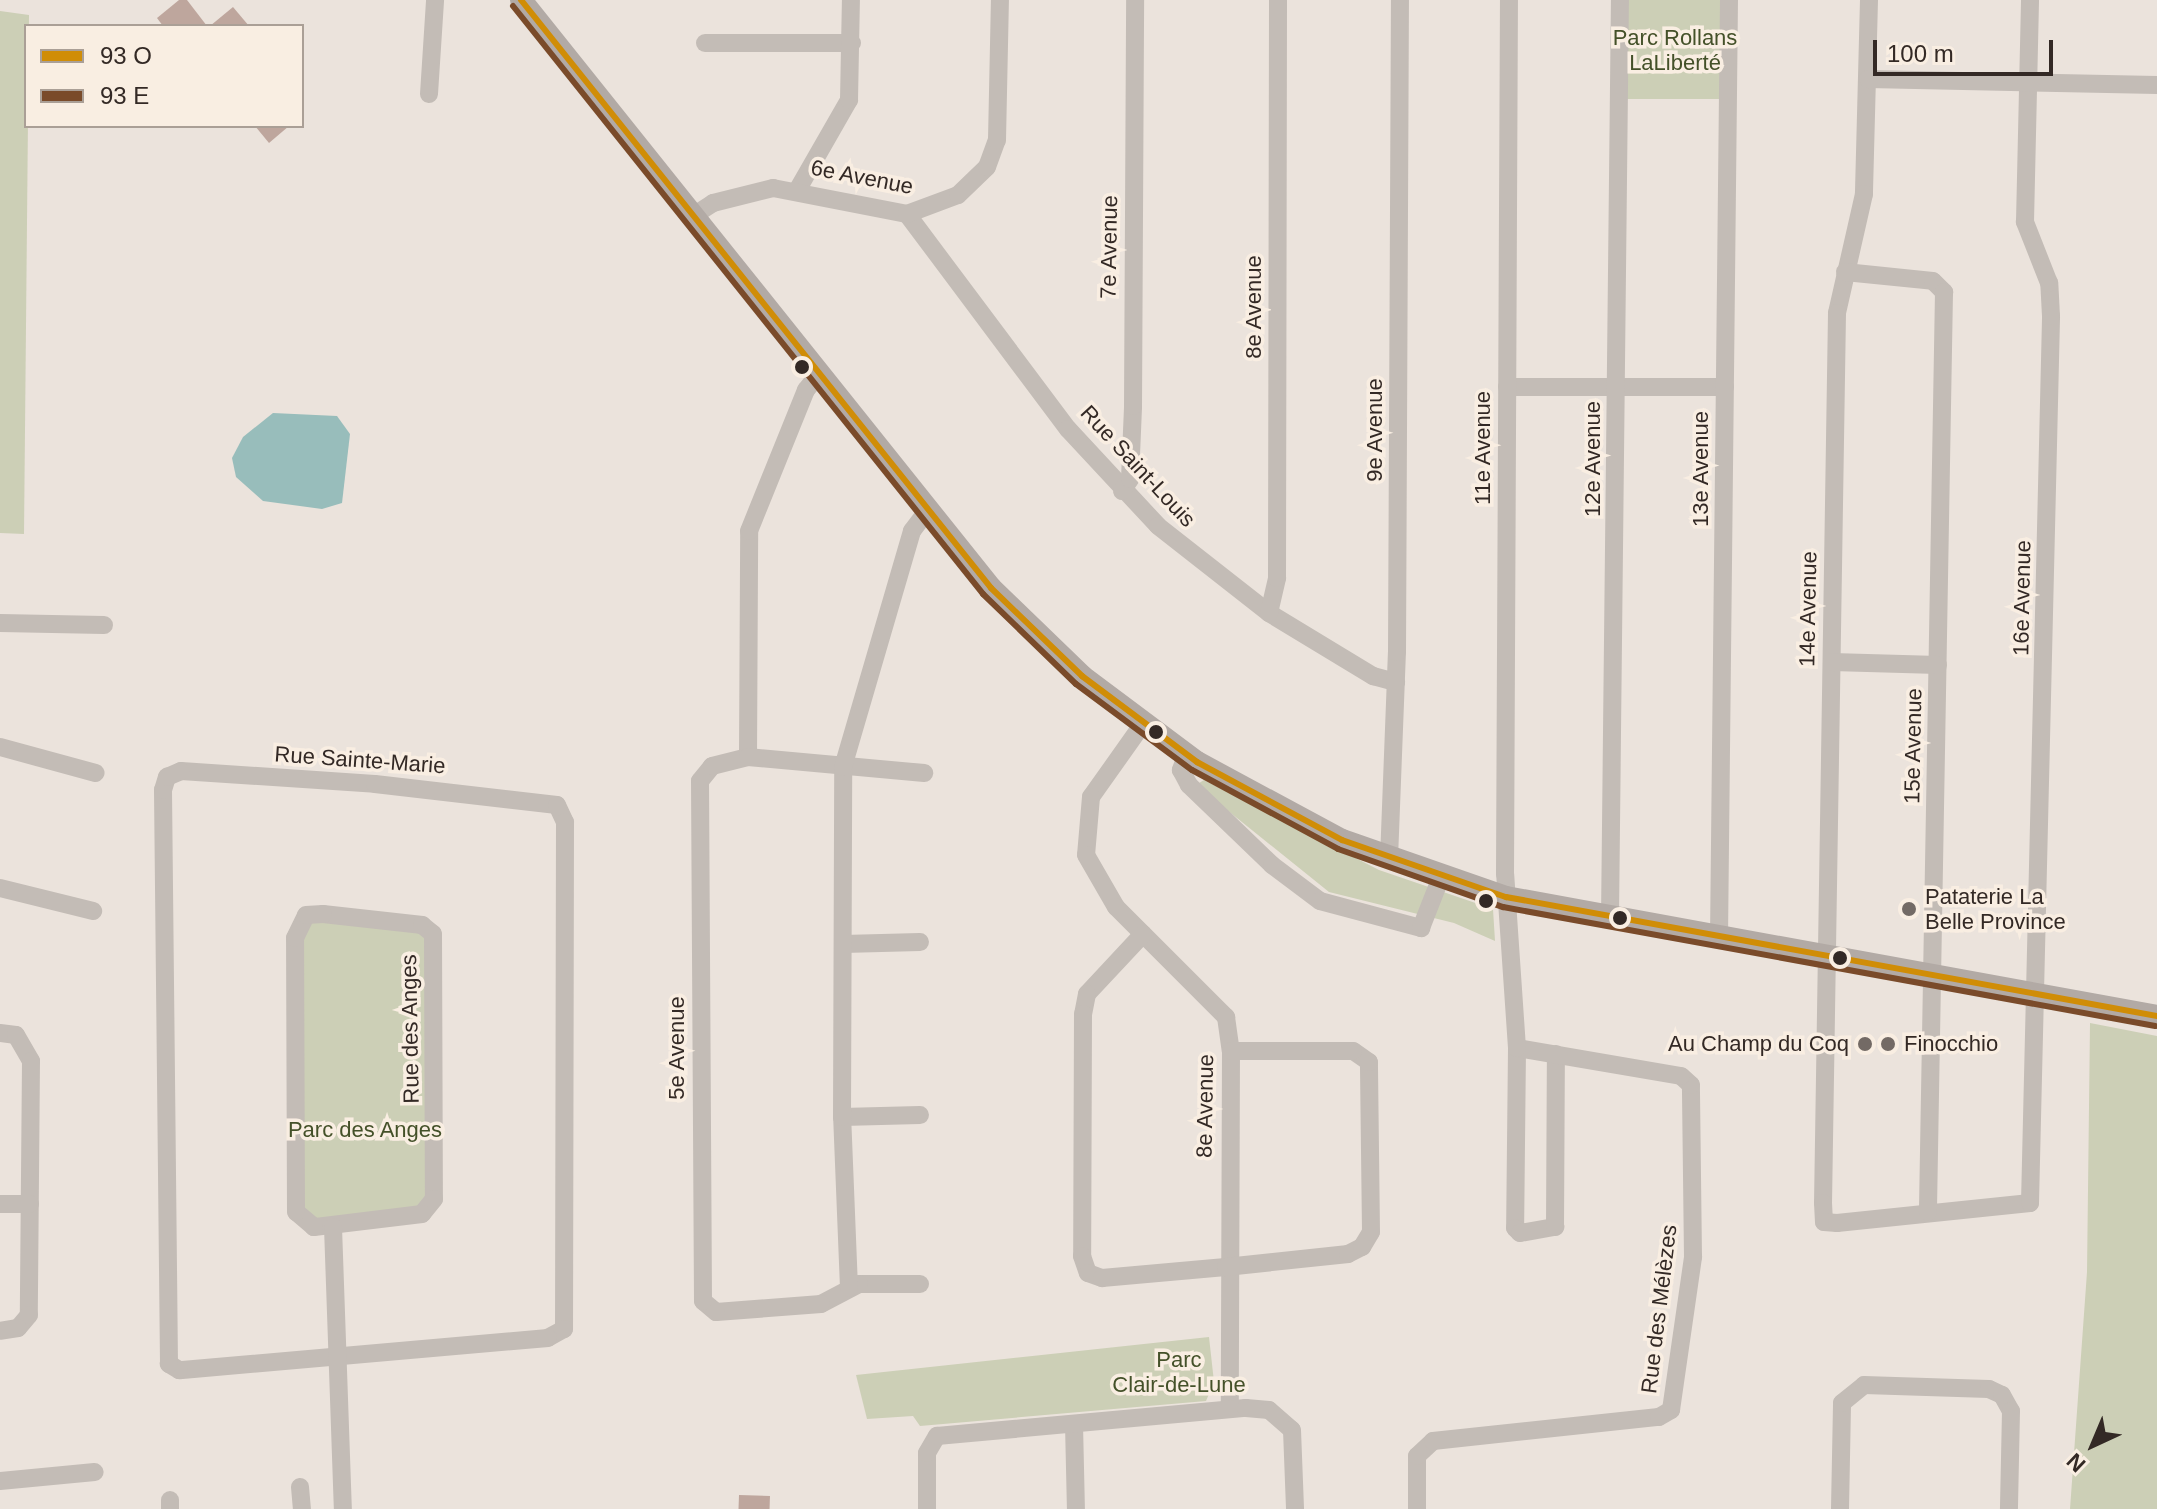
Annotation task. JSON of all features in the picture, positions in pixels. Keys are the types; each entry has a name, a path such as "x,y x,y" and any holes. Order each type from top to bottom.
{"main road":[{"path":"521,0 927,511 1021,620 1142,725 1186,756 1282,811 1389,859 1506,897 2157,1016"}],"street":[{"path":"429,94 435,0"},
{"path":"798,189 844,114 852,43 851,0"},
{"name":"6e Avenue","path":"693,216 731,198 798,189 907,214 958,195 992,158 1000,117 1000,0"},
{"name":"7e Avenue","path":"1122,491 1130,479 1133,406 1135,0"},
{"name":"8e Avenue","path":"1269,613 1277,578 1278,0"},
{"name":"9e Avenue","path":"1389,859 1396,682 1400,0"},
{"name":"11e Avenue","path":"1506,897 1509,0"},
{"name":"12e Avenue","path":"1610,918 1620,0"},
{"name":"13e Avenue","path":"1719,938 1729,0"},
{"name":"14e Avenue","path":"1869,0 1864,194 1837,313 1824,1222 1928,1212"},
{"name":"16e Avenue","path":"1928,1212 2030,1203 2038,996 2051,316 2049,283 2025,222 2030,0"},
{"path":"705,43 852,43"},
{"path":"1868,79 2157,85"},
{"name":"Rue Saint-Louis","path":"907,214 1122,491 1201,564 1269,613 1373,676 1396,682"},
{"name":"15e Avenue","path":"1845,272 1938,283 1945,299 1928,1212"},
{"path":"818,375 806,390 749,531 748,757 924,773"},
{"path":"1507,387 1725,387"},
{"path":"920,1284 849,1288 842,1117 843,767 912,531 927,511"},
{"path":"0,623 104,625"},
{"path":"1832,662 1938,665"},
{"name":"8e Avenue","path":"1142,725 1097,786 1084,832 1094,876 1143,934 1210,995 1226,1017 1231,1051 1226,1267 1230,1409"},
{"path":"0,747 96,773"},
{"path":"1186,756 1181,770 1189,785 1253,848 1320,901 1421,928 1441,877"},
{"name":"5e Avenue","path":"748,757 712,766 700,781 703,1301 716,1312 821,1304 849,1288"},
{"name":"Rue Sainte-Marie","path":"181,771 528,798 557,805 565,822 564,1329 548,1338 340,1355 179,1370 169,1364 163,790 167,777 181,771"},
{"path":"0,888 93,911"},
{"path":"1506,897 1517,1048 1515,1228 1520,1233 1555,1227 1556,1054"},
{"name":"Rue des Anges","path":"323,914 422,925 433,934 434,1199 422,1214 333,1227 314,1227 296,1212 299,921 323,914"},
{"path":"1143,934 1087,994 1083,1014 1082,1256 1088,1273 1102,1278 1348,1254 1371,1232 1369,1062 1353,1051 1231,1051"},
{"path":"843,944 920,942"},
{"path":"0,1033 16,1035 31,1061 29,1315 18,1328 0,1331"},
{"name":"Rue des Mélèzes","path":"1417,1509 1417,1456 1433,1441 1659,1417 1674,1400 1679,1324 1693,1257 1691,1085 1681,1076 1517,1048"},
{"path":"842,1117 920,1115"},
{"path":"0,1204 30,1204"},
{"path":"333,1227 340,1355 343,1509"},
{"path":"1840,1509 1842,1403 1864,1385 1989,1389 2002,1395 2011,1411 2009,1509"},
{"path":"927,1509 927,1453 937,1436 1230,1409 1269,1410 1292,1430 1295,1509"},
{"path":"1074,1424 1076,1509"},
{"path":"0,1481 95,1472"},
{"path":"300,1487 302,1509"}],"green space":[{"name":"Parc Rollans LaLiberté","path":"1626,0 1725,0 1725,99 1626,99"},
{"path":"0,11 29,15 29,24 24,24 24,128 28,128 24,534 0,533"},
{"path":"1204,780 1379,870 1493,909 1495,941 1454,923 1329,892 1196,785"},
{"name":"Parc des Anges","path":"306,915 433,934 434,1199 422,1214 314,1227 295,1196 295,938"},
{"path":"2090,1023 2157,1036 2157,1509 2070,1509 2087,1272"},
{"name":"Parc Clair-de-Lune","path":"1209,1337 1214,1382 1206,1401 920,1426 913,1416 867,1419 856,1375"}],"water":[{"path":"273,413 337,416 350,434 342,503 322,509 263,501 236,477 232,458 243,437"}],"building":[{"path":"179,0 187,0 205,24 162,24 157,18"},
{"path":"233,7 247,24 212,24"},
{"path":"257,128 287,128 269,143"},
{"path":"739,1495 770,1496 770,1509 739,1509"}],"transit line":[{"path":"521,0 991,588 1082,676 1197,762 1342,840 1506,897 2157,1016"},
{"path":"513,6 983,594 1076,684 1192,770 1338,849 1503,907 2155,1026"}],"place":[{"name":"Pataterie La Belle Province","path":"1909,909"},
{"name":"Au Champ du Coq","path":"1865,1044"},
{"name":"Finocchio","path":"1888,1044"}]}
